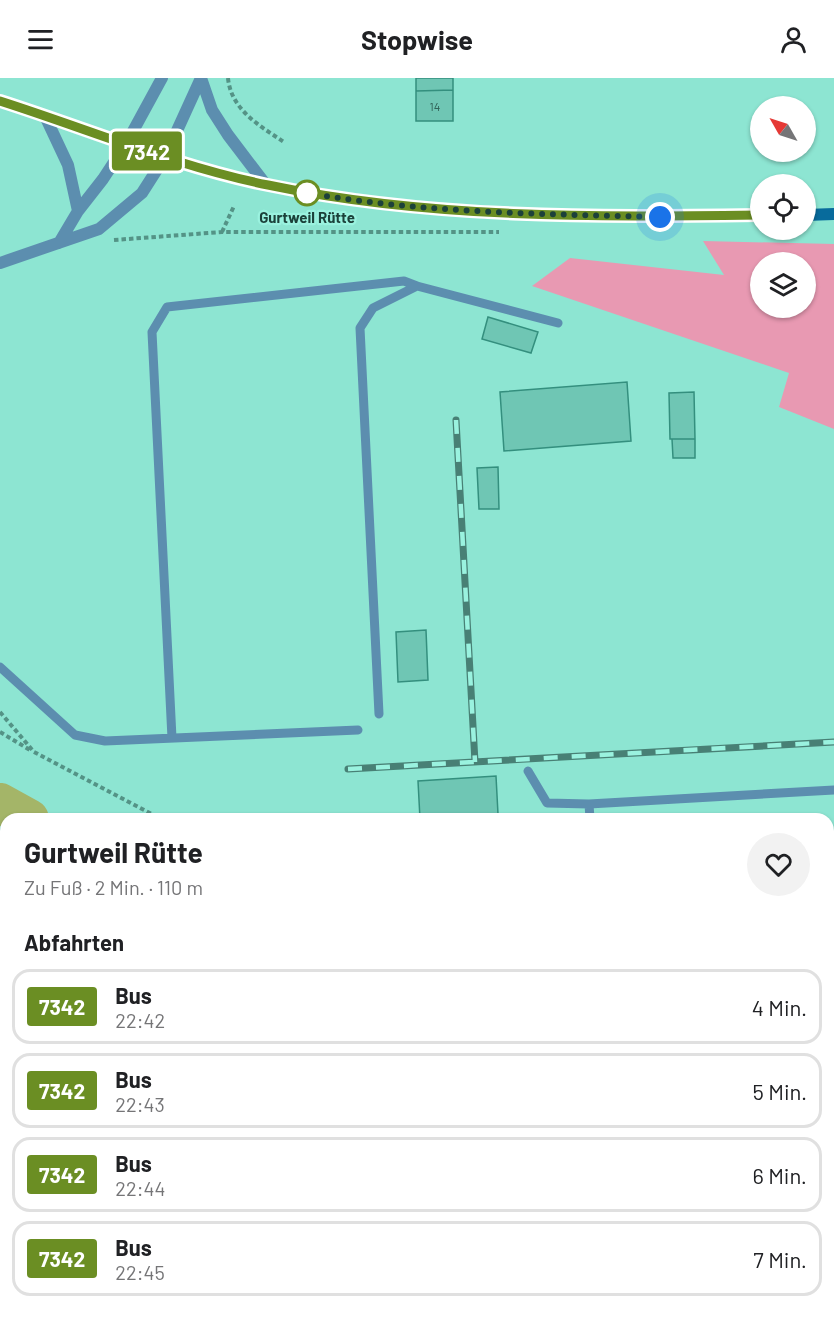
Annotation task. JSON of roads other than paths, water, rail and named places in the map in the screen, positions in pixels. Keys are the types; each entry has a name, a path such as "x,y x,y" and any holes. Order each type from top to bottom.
{"main road":[{"path":"0,101 165,157 266,185 381,204 442,210 660,217 750,215"},
{"path":"816,215 834,214"}],"street":[{"path":"59,243 126,144 162,78"},
{"path":"0,263 99,229 142,193 165,157 201,78"},
{"path":"201,78 212,110 266,185"},
{"path":"45,116 68,165 78,212"}],"lane":[{"path":"172,738 152,332 167,307 404,281 558,323"},
{"path":"379,714 360,328 373,308 417,286"},
{"path":"0,667 75,735 105,741 358,730"},
{"path":"528,771 547,802 589,804 834,790"},
{"path":"589,804 590,813"}],"waterway":[{"path":"0,803 18,813"}],"railway":[{"path":"456,420 475,762"},
{"path":"348,769 834,742"}],"place":[{"name":"Gurtweil Rütte","path":"307,193"}]}
